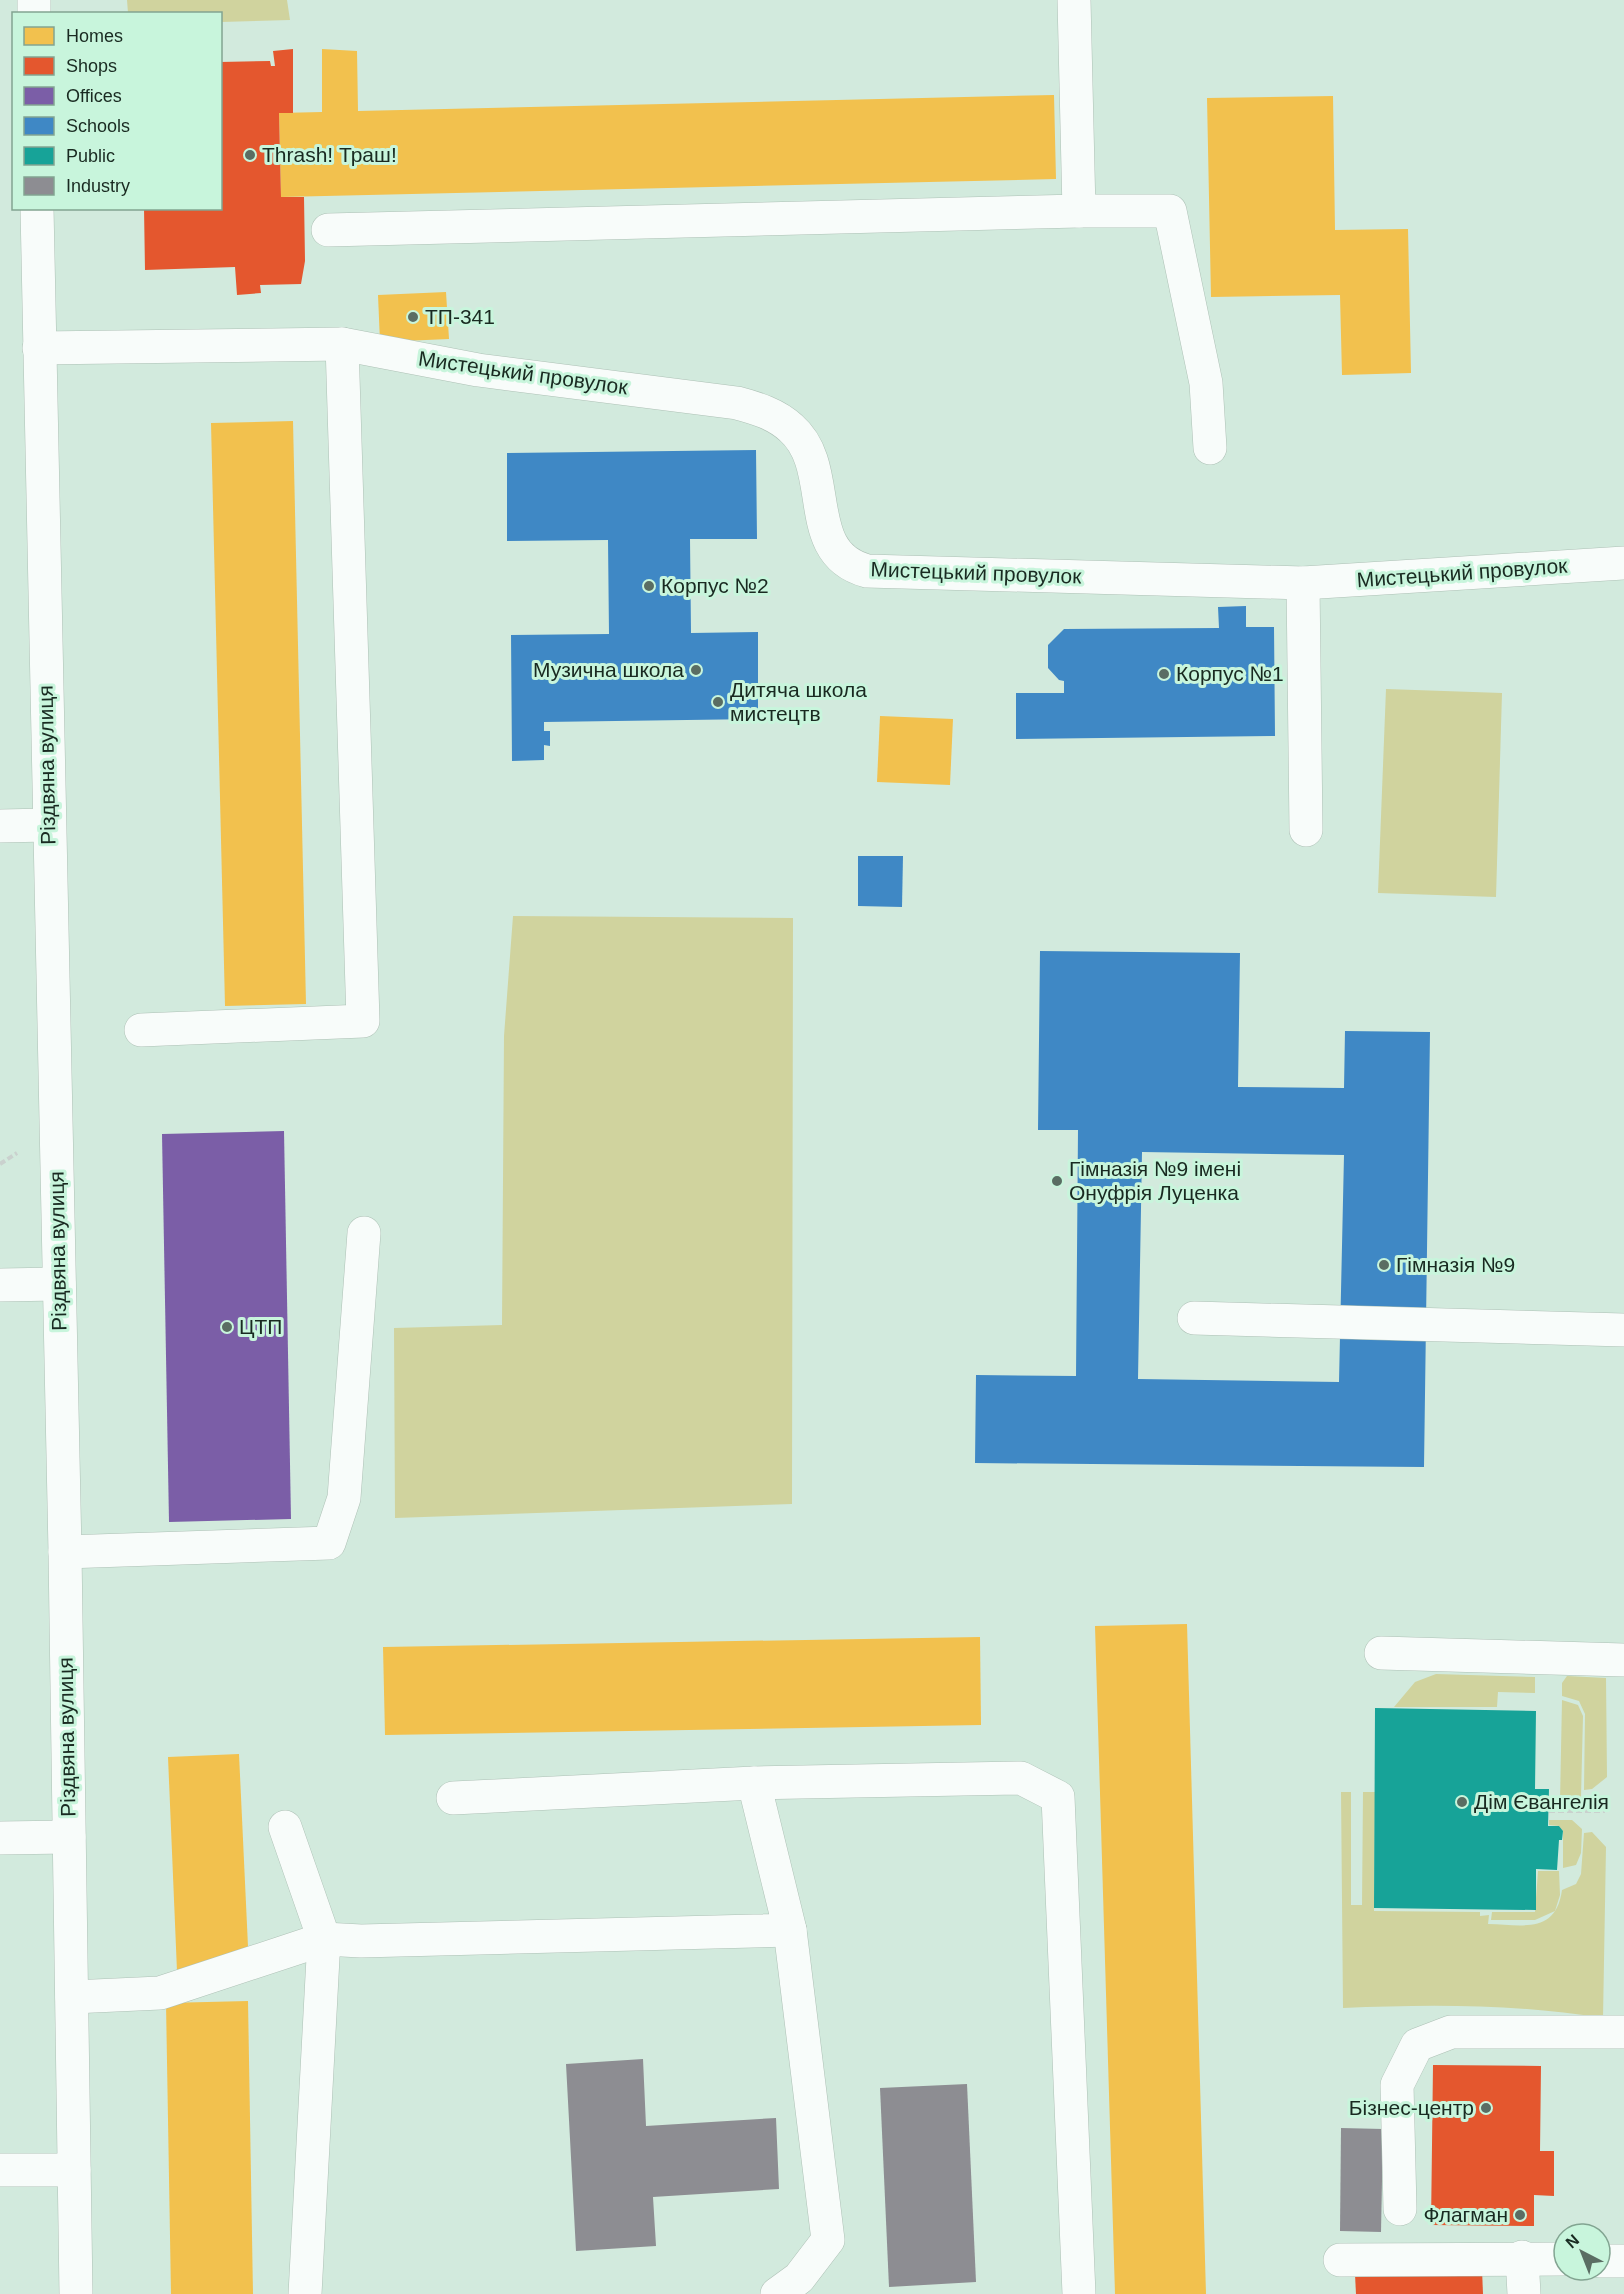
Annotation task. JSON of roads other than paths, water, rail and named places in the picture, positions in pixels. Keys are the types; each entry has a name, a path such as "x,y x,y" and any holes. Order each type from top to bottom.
{"street":[{"path":"1074,0 1079,211"},
{"name":"Різдвяна вулиця","path":"37,210 48,825 65,1552 76,2294"},
{"path":"328,230 1079,211 1170,212 1206,383 1210,448"},
{"path":"141,1030 363,1020 342,344"},
{"name":"Мистецький провулок","path":"39,348 342,344 478,370 737,403 755,408 792,429 806,447 814,467 828,539 844,562 867,571 1303,583 1624,563"},
{"path":"1303,583 1306,830"},
{"path":"0,826 48,825"},
{"path":"65,1552 329,1544 344,1498 364,1233"},
{"path":"0,1285 59,1284"},
{"path":"1194,1318 1624,1330"},
{"path":"1381,1653 1624,1660"},
{"path":"453,1798 754,1783 1021,1778 1058,1797 1079,2294"},
{"path":"754,1783 790,1930 828,2240 799,2278 777,2294"},
{"path":"285,1827 324,1939 305,2294"},
{"path":"0,1838 69,1837"},
{"path":"72,1997 160,1993 324,1939 360,1941 790,1930"},
{"path":"1400,2209 1397,2085 1417,2045 1451,2032 1624,2032"},
{"path":"0,2170 74,2170"},
{"path":"1522,2257 1524,2294"},
{"path":"1340,2260 1552,2258"}],"place":[{"name":"Thrash! Траш!","path":"250,155"},
{"name":"ТП-341","path":"413,317"},
{"name":"Корпус №2","path":"649,586"},
{"name":"Музична школа","path":"696,670"},
{"name":"Корпус №1","path":"1164,674"},
{"name":"Дитяча школа мистецтв","path":"718,702"},
{"name":"Гімназія №9 імені Онуфрія Луценка","path":"1057,1181"},
{"name":"Гімназія №9","path":"1384,1265"},
{"name":"ЦТП","path":"227,1327"},
{"name":"Дім Євангелія","path":"1462,1802"},
{"name":"Бізнес-центр","path":"1486,2108"},
{"name":"Флагман","path":"1520,2215"}]}
